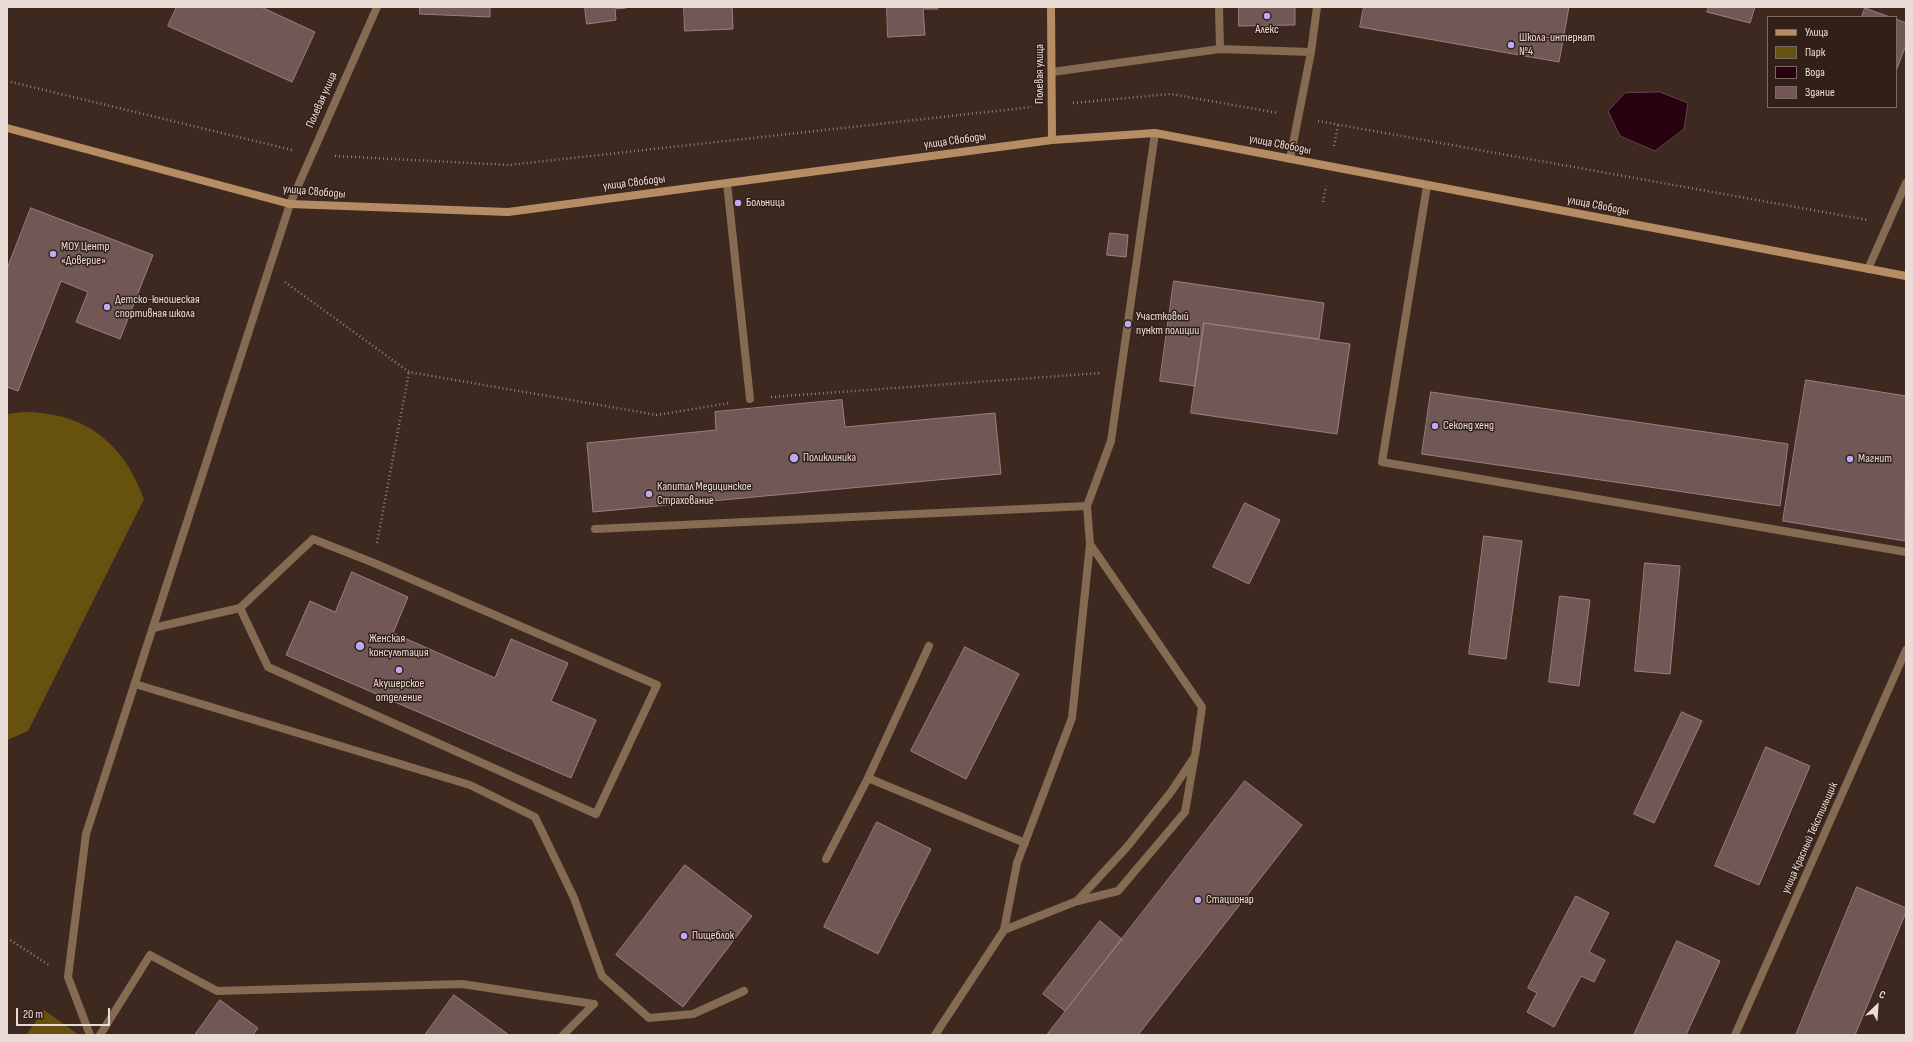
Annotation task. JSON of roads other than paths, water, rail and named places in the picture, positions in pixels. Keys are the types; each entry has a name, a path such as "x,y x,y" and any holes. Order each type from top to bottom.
{"main road":[{"name":"Полевая улица","path":"1051,7 1052,140"},
{"name":"улица Свободы","path":"7,128 290,204 508,212 1052,140 1155,133 1906,276"}],"street":[{"name":"Полевая улица","path":"90,1035 68,977 86,834 290,204 377,7"},
{"path":"1219,7 1220,49"},
{"path":"1290,159 1311,52 1317,7"},
{"path":"1052,72 1220,49 1311,52"},
{"path":"935,1035 1004,930 1017,863 1072,718 1090,544 1087,506 1111,441 1155,133"},
{"path":"726,183 750,399"},
{"path":"1868,269 1906,183"},
{"path":"1427,186 1382,462 1906,552"},
{"path":"595,529 1087,506"},
{"path":"153,628 240,608 313,539 374,563 657,685 596,814 268,667 240,608"},
{"path":"1004,930 1077,901 1118,891 1185,812 1202,707 1090,544"},
{"path":"826,859 868,778 929,646"},
{"name":"улица Красный Текстильщик","path":"1735,1035 1906,650"},
{"path":"135,684 470,785 535,817 574,898 602,976 649,1018 693,1014 744,991"},
{"path":"1077,901 1127,847 1171,792 1195,756"},
{"path":"868,778 1024,843"},
{"path":"100,1035 150,955 217,991 462,984 594,1004 562,1035"}],"water":[{"path":"1660,92 1688,103 1684,129 1655,151 1620,136 1608,111 1625,93"}],"place":[{"name":"Алекс","path":"1267,16"},
{"name":"Школа-интернат №4","path":"1511,45"},
{"name":"Больница","path":"738,203"},
{"name":"МОУ Центр «Доверие»","path":"53,254"},
{"name":"Детско-юношеская спортивная школа","path":"107,307"},
{"name":"Участковый пункт полиции","path":"1128,324"},
{"name":"Секонд хенд","path":"1435,426"},
{"name":"Поликлиника","path":"794,458"},
{"name":"Магнит","path":"1850,459"},
{"name":"Капитал Медицинское Страхование","path":"649,494"},
{"name":"Женская консультация","path":"360,646"},
{"name":"Акушерское отделение","path":"399,670"},
{"name":"Стационар","path":"1198,900"},
{"name":"Пищеблок","path":"684,936"}]}
